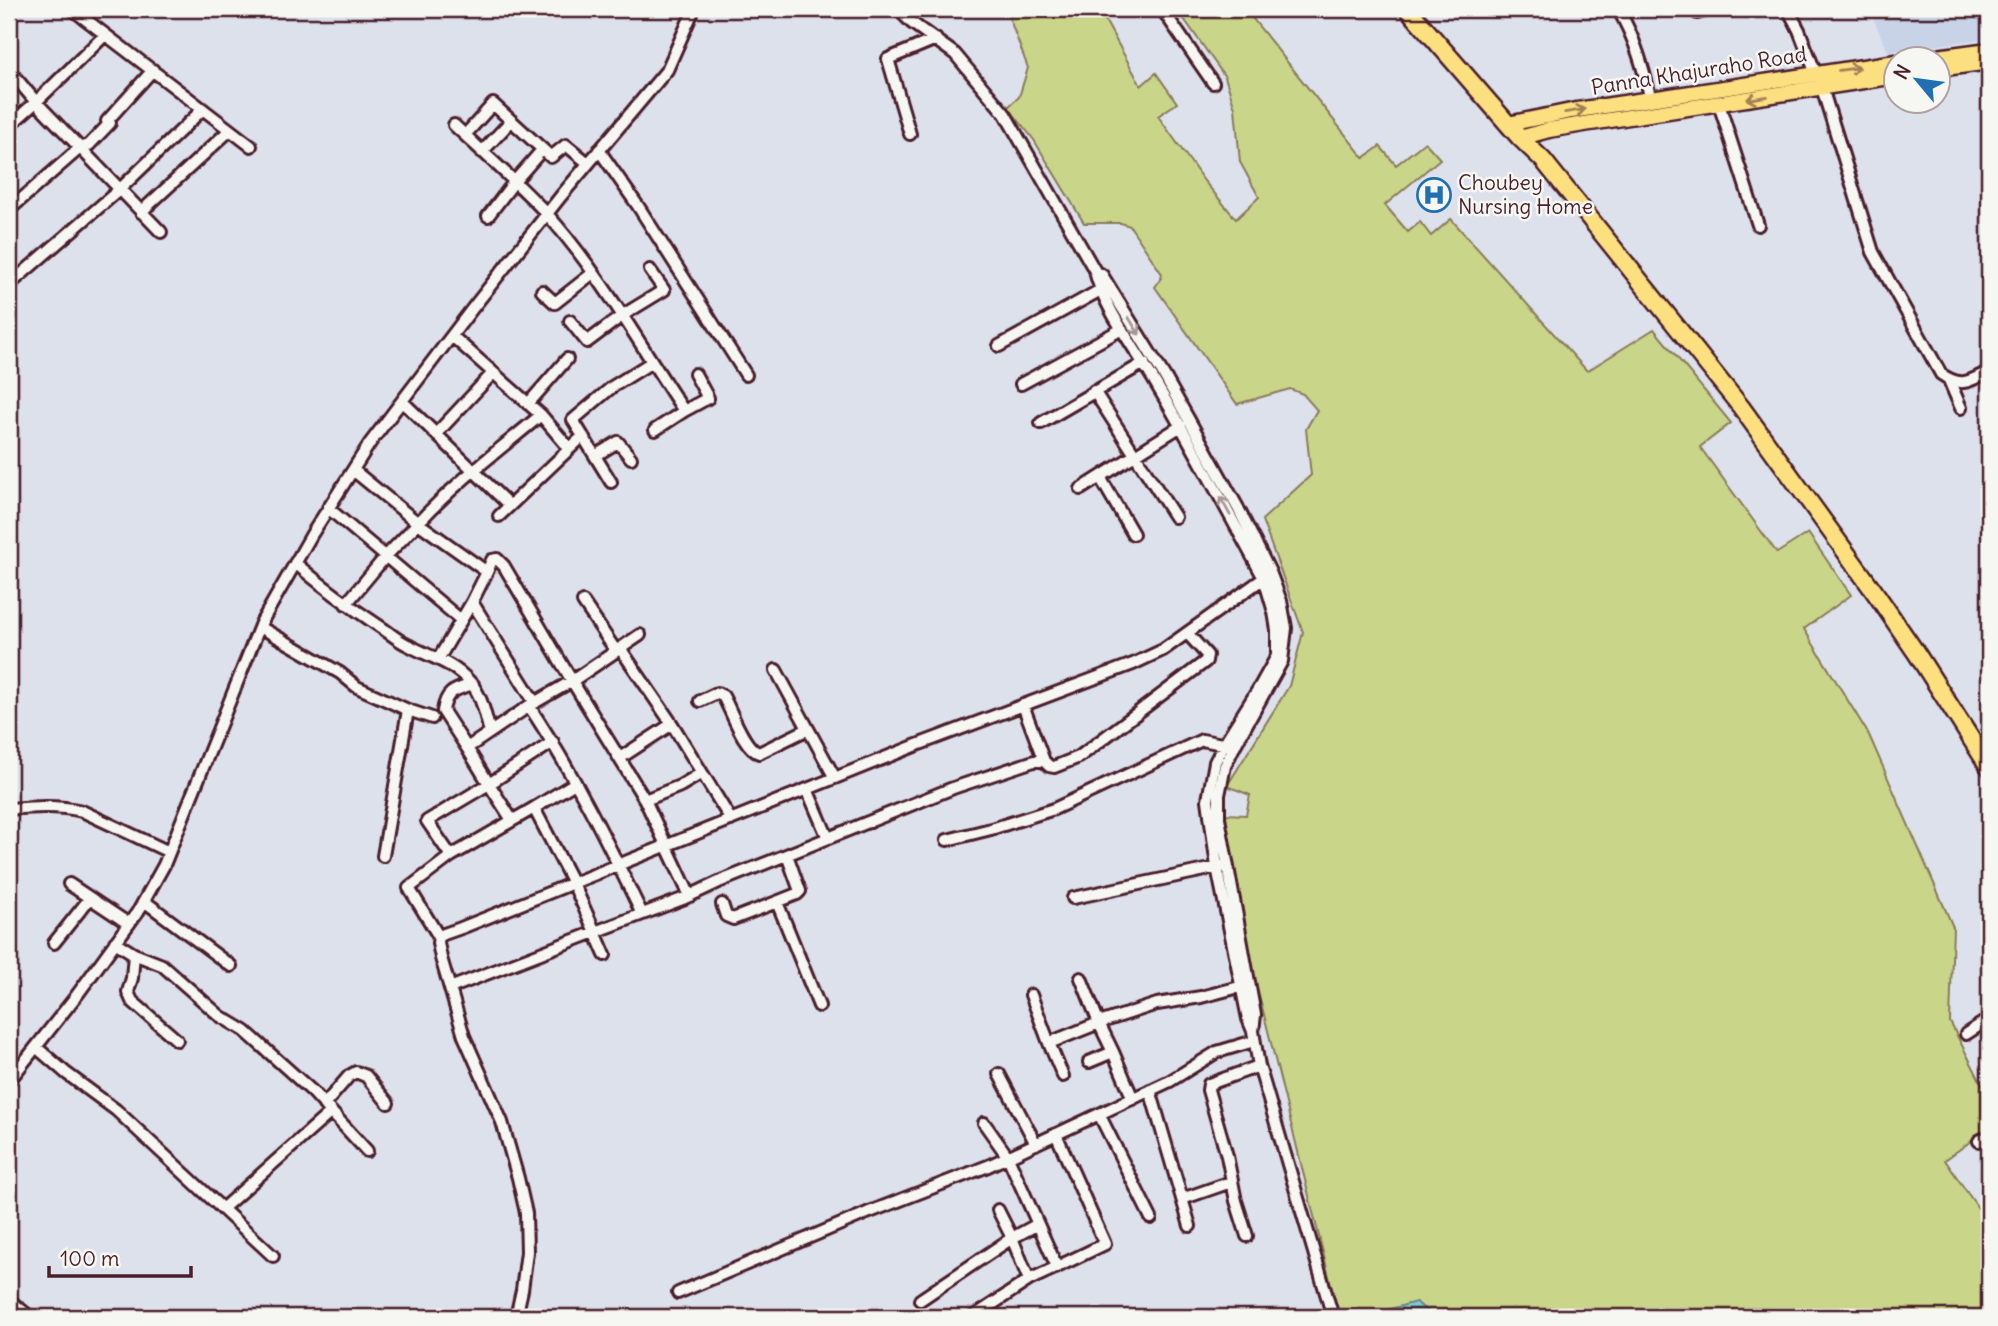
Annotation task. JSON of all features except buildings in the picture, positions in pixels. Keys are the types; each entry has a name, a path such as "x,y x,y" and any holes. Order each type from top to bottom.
{"highway":[{"path":"1408,9 1456,66 1514,122"},
{"path":"1420,9 1526,136 1748,417 1917,654 1989,767"}],"main road":[{"path":"1952,55 1989,50"},
{"path":"1952,67 1989,62"},
{"name":"Panna Khajuraho Road","path":"1514,122 1882,64"},
{"name":"Panna Khajuraho Road","path":"1526,136 1584,124 1882,78"}],"street":[{"path":"72,9 251,146"},
{"path":"9,1081 144,901 169,852 260,627 328,508 370,443 452,336 588,163 667,70 694,9"},
{"path":"898,9 912,23 955,54 1005,114 1096,271 1102,275 1122,329 1281,601 1286,628 1285,652 1272,681 1229,746 1219,795 1222,867 1245,986 1255,1015 1253,1036 1259,1066 1333,1317"},
{"path":"1162,9 1213,83"},
{"path":"1618,9 1640,55 1651,100"},
{"path":"1698,13 1713,9"},
{"path":"1788,9 1816,74"},
{"path":"9,127 105,35"},
{"path":"910,134 888,59 936,40"},
{"path":"9,70 36,102 161,232"},
{"path":"9,210 80,148 89,145 153,70"},
{"path":"1822,89 1873,252 1941,374 1949,380 1962,383 1989,371"},
{"path":"464,135 493,104 551,158 566,145 588,163"},
{"path":"1718,104 1758,225"},
{"path":"9,285 119,190 203,109"},
{"path":"482,152 512,121"},
{"path":"454,125 547,214 623,315 684,411"},
{"path":"141,212 230,130"},
{"path":"488,216 542,150"},
{"path":"599,150 746,375"},
{"path":"570,321 587,342 623,315 664,290 650,270"},
{"path":"542,291 555,303 593,273"},
{"path":"999,346 1105,287"},
{"path":"1105,287 1165,377 1238,508 1267,575"},
{"path":"1021,384 1122,329"},
{"path":"452,336 541,415 569,448"},
{"path":"528,404 567,359"},
{"path":"611,482 573,420 612,387 652,362"},
{"path":"1041,423 1144,363"},
{"path":"436,434 493,373"},
{"path":"655,430 708,398 695,374"},
{"path":"1949,380 1961,408"},
{"path":"1094,391 1175,517"},
{"path":"403,402 509,505"},
{"path":"346,604 386,556 440,499 541,415"},
{"path":"1081,489 1181,426"},
{"path":"499,516 583,436"},
{"path":"595,456 618,442 631,458"},
{"path":"353,470 418,523 487,572"},
{"path":"1100,477 1133,534"},
{"path":"328,508 461,620"},
{"path":"439,658 495,559 504,566 645,800 690,896"},
{"path":"296,563 346,604 410,646 439,658 461,672 473,684 479,696 490,732"},
{"path":"439,937 807,789 1133,664 1163,650 1267,575"},
{"path":"472,602 553,742 642,914"},
{"path":"583,602 672,724 730,820"},
{"path":"260,627 340,673 357,687 432,718"},
{"path":"1023,705 1044,761 1049,766 1054,767 1079,757 1206,661 1206,656 1187,633"},
{"path":"467,748 640,635"},
{"path":"776,670 835,778"},
{"path":"473,684 447,695 443,712 512,820"},
{"path":"700,701 717,693 723,696 754,752 759,753 808,729"},
{"path":"383,856 408,710"},
{"path":"620,758 672,724"},
{"path":"947,840 1054,809 1202,740 1229,746"},
{"path":"451,856 427,821 553,742"},
{"path":"450,988 690,896 953,788 1034,761 1044,761"},
{"path":"645,800 680,786 702,773"},
{"path":"516,1317 527,1252 526,1213 519,1178 502,1122 464,1036 440,958 439,937 408,888 451,856 575,783"},
{"path":"807,789 828,838"},
{"path":"9,809 38,807 82,811 169,852"},
{"path":"534,808 573,883 605,955"},
{"path":"722,904 726,916 733,919 792,897 800,891 787,855"},
{"path":"1073,898 1222,867"},
{"path":"69,884 129,924"},
{"path":"54,943 90,898"},
{"path":"144,901 231,966"},
{"path":"777,902 819,1006"},
{"path":"115,942 134,954 162,965 220,1016 245,1031 328,1108 367,1151"},
{"path":"134,954 128,992 132,1001 177,1040"},
{"path":"1081,978 1132,1099"},
{"path":"1049,1043 1157,1004 1245,986"},
{"path":"1031,995 1063,1076"},
{"path":"1966,1034 1989,1019"},
{"path":"678,1293 867,1213 1009,1157 1171,1081 1217,1052 1253,1036"},
{"path":"36,1047 116,1110 273,1256"},
{"path":"1089,1062 1113,1052"},
{"path":"1247,1236 1231,1182 1209,1084 1259,1066"},
{"path":"222,1209 328,1108 349,1076 356,1072 366,1076 388,1103"},
{"path":"999,1074 1036,1144"},
{"path":"1150,1090 1190,1226"},
{"path":"1099,1114 1151,1218"},
{"path":"984,1123 1009,1157 1057,1267"},
{"path":"973,1317 1029,1280 1105,1244 1056,1135"},
{"path":"1182,1199 1231,1182"},
{"path":"998,1210 1029,1280"},
{"path":"920,1300 1012,1238 1038,1224"},
{"path":"9,1300 30,1317"}],"shaded area":[{"path":"1869,9 1989,9 1989,38 1931,46 1885,46"}],"green space":[{"path":"1006,9 1099,9 1141,86 1156,73 1177,103 1158,116 1204,181 1236,219 1259,197 1240,162 1235,108 1225,77 1177,9 1245,9 1364,158 1380,146 1396,165 1425,142 1440,159 1385,205 1408,232 1420,222 1431,236 1451,219 1587,371 1654,329 1731,423 1700,447 1777,553 1808,533 1851,595 1804,629 1869,735 1953,927 1950,1022 1989,1098 1989,1128 1945,1160 1989,1224 1989,1317 1434,1317 1416,1302 1387,1310 1384,1317 1339,1317 1241,922 1225,814 1246,815 1250,795 1227,786 1289,686 1303,632 1262,520 1311,475 1306,429 1317,410 1303,394 1290,389 1237,404 1155,287 1162,274 1130,226 1121,223 1084,223 1034,140 1008,107 1019,97 1028,68"}],"water":[{"path":"1416,1302 1434,1317 1384,1317 1387,1310"}],"place":[{"name":"Choubey Nursing Home","path":"1434,195"}]}
